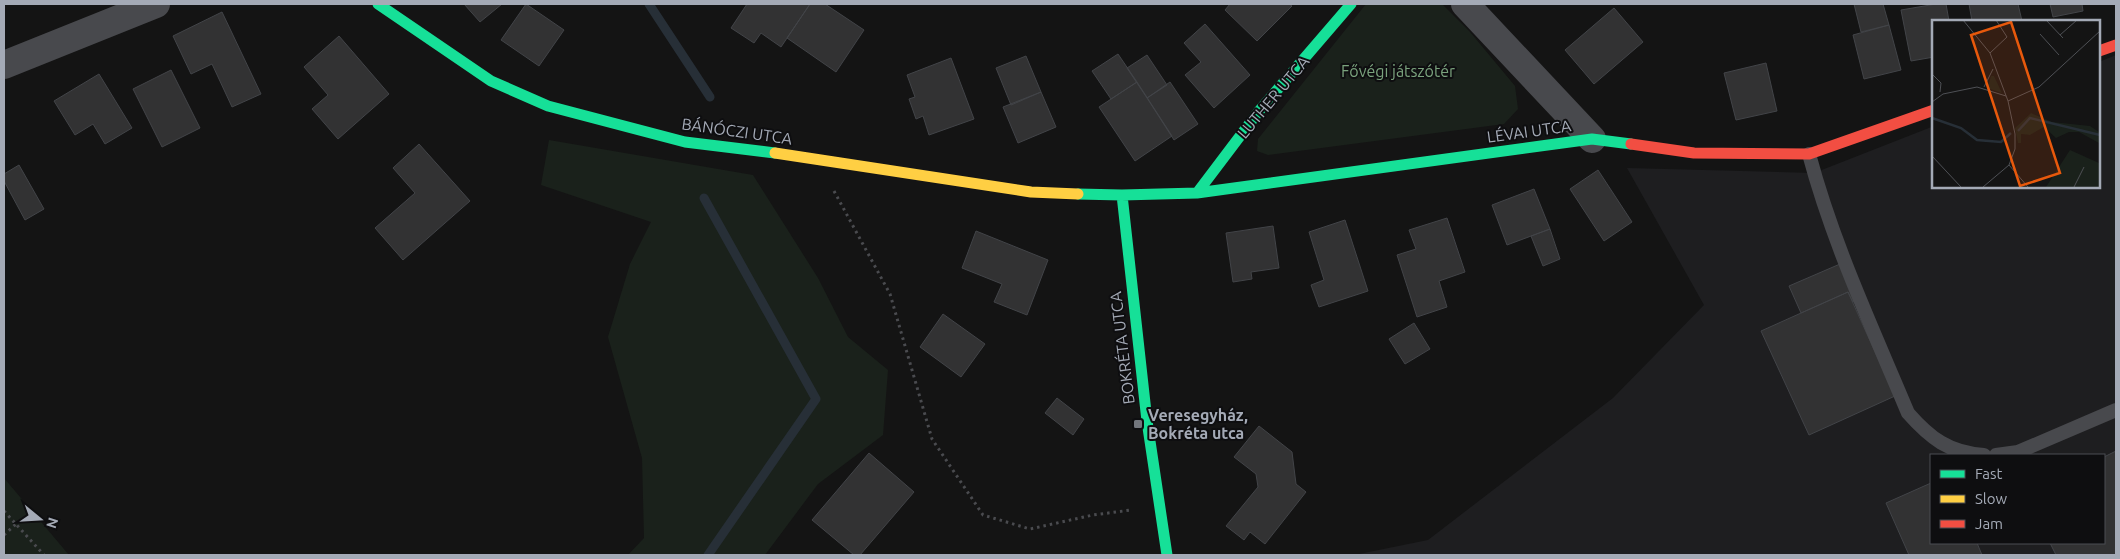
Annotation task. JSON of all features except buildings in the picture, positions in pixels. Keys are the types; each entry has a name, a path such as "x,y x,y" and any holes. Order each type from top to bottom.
{"street":[{"path":"4,65 156,4"},
{"name":"BÁNÓCZI UTCA","path":"378,4 491,81 548,106 608,123 685,142 816,158 1031,192 1122,195"},
{"name":"LUTHER UTCA","path":"1198,193 1258,111 1351,4"},
{"path":"1465,4 1592,139"},
{"path":"2100,51 2116,44"},
{"name":"LÉVAI UTCA","path":"1122,195 1198,193 1592,139 1694,153 1809,154 1932,111"},
{"name":"BOKRÉTA UTCA","path":"1122,195 1137,341 1158,506 1167,555"}],"lane":[{"path":"1809,154 1817,189 1836,244 1908,412 1924,431 1948,447 1968,454"},
{"path":"2003,454 2018,452 2116,410"}],"path":[{"path":"816,158 890,294 932,439 983,515 1030,529 1093,516 1158,506"},
{"path":"4,511 44,555"},
{"path":"4,535 16,524"}],"shaded area":[{"path":"2116,55 2116,555 1354,555 1428,540 1613,398 1704,305 1627,168 1814,173 1932,127 1932,188 2100,188 2100,62"}],"green space":[{"name":"Fővégi játszótér","path":"1366,4 1442,4 1470,32 1515,86 1518,109 1504,124 1268,155 1257,151 1258,139"},
{"path":"549,140 753,175 818,278 848,337 888,370 883,435 818,484 765,555 628,555 644,538 642,458 608,337 630,264 651,222 541,185"},
{"path":"4,478 69,555 4,555"}],"waterway":[{"path":"649,4 710,97"},
{"path":"704,198 816,399 708,555"}],"traffic: fast":[{"path":"378,4 491,81 548,106 685,142 775,153"},
{"path":"1197,193 1259,111 1351,4"},
{"path":"1078,194 1197,193 1592,139 1631,144"},
{"path":"1122,195 1147,421 1167,555"}],"traffic: slow":[{"path":"775,153 1031,192 1078,194"}],"traffic: jam":[{"path":"2100,51 2116,45"},
{"path":"1631,144 1694,153 1809,154 1932,111"}],"place":[{"name":"Veresegyház, Bokréta utca","path":"1138,424"}]}
